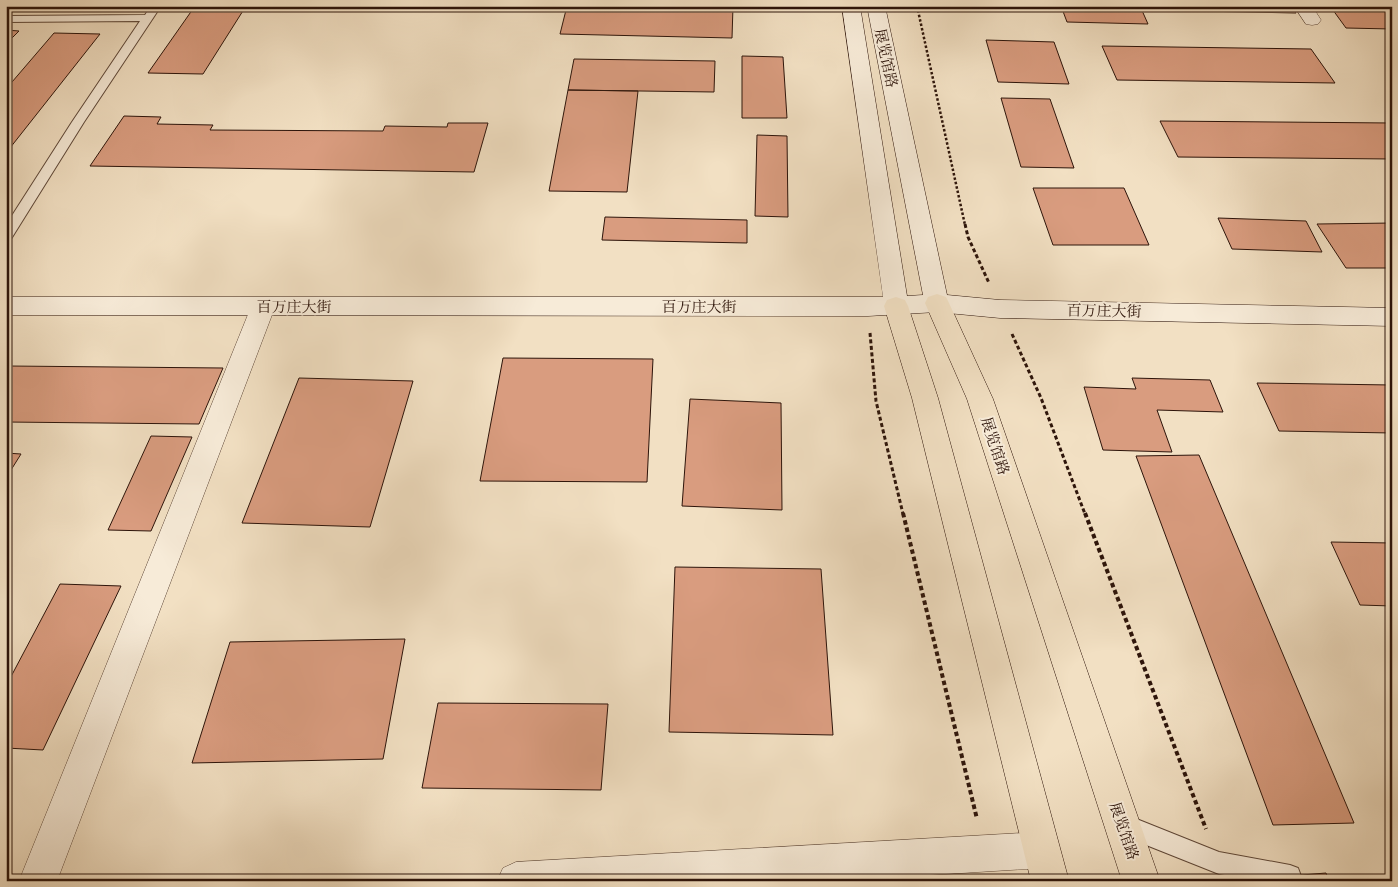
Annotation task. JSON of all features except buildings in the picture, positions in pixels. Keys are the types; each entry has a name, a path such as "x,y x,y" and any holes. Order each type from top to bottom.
{"main road":[{"name":"展览馆路","path":"851,6 882,306 925,398 1046,866"},
{"name":"展览馆路","path":"876,6 937,303 980,399 1141,881"},
{"name":"百万庄大街","path":"6,306 882,306 937,303 1000,309 1392,317"},
{"path":"38,881 263,306"},
{"path":"516,881 986,853 1046,866"}],"lane":[{"path":"6,236 78,122 156,6"},
{"path":"6,20 147,18"},
{"path":"1121,824 1218,863 1290,876"}],"path":[{"path":"918,6 968,238 1042,398 1218,863"},
{"path":"882,306 876,401 986,853"}]}
